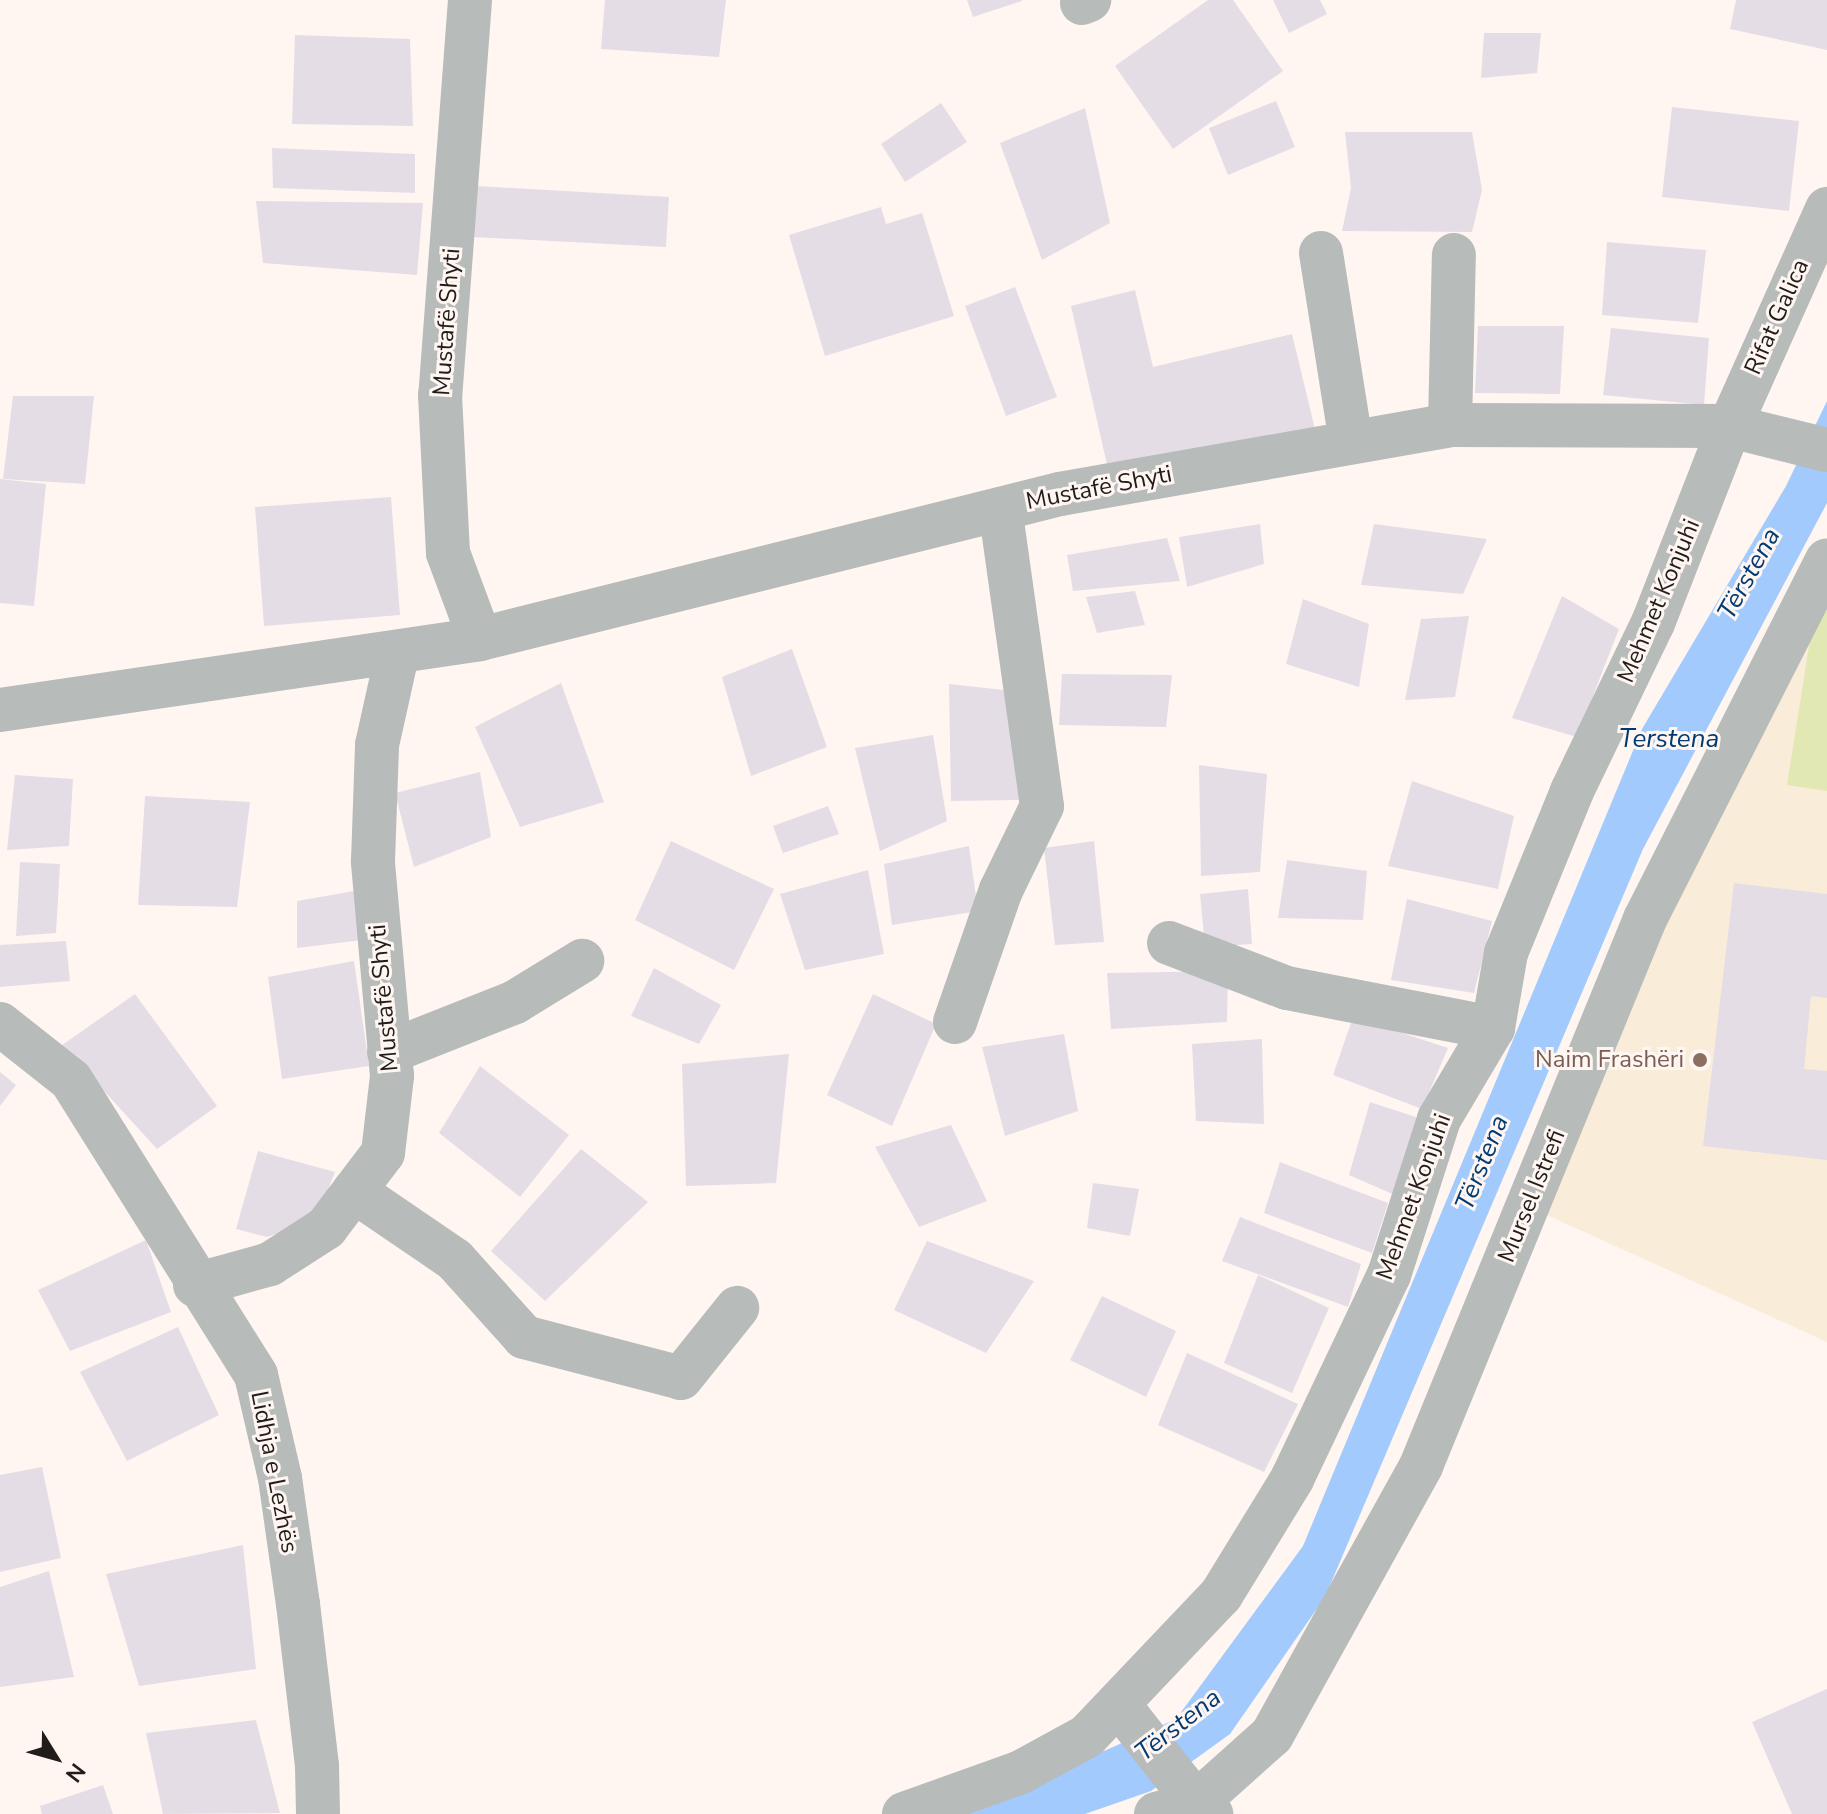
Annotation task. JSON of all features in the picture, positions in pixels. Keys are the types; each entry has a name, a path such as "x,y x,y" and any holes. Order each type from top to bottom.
{"street":[{"name":"Mustafë Shyti","path":"470,0 440,395 448,553 480,639"},
{"name":"Rifat Galica","path":"1730,426 1827,209"},
{"path":"1321,253 1351,442"},
{"path":"1450,425 1454,255"},
{"name":"Mustafë Shyti","path":"0,710 397,655 480,639 1000,509 1450,425 1730,426 1827,450"},
{"name":"Mehmet Konjuhi","path":"904,1814 1021,1772 1087,1736 1221,1595 1292,1479 1389,1275 1439,1119 1493,1028 1506,953 1572,791 1653,623 1730,426"},
{"path":"955,1022 1001,890 1042,806 1000,509"},
{"name":"Mursel Istrefi","path":"1119,1705 1188,1810 1272,1735 1421,1466 1645,919 1827,561"},
{"name":"Mustafë Shyti","path":"195,1285 270,1264 326,1228 383,1153 392,1076 373,861 377,745 397,655"},
{"path":"1169,943 1287,988 1493,1028"},
{"path":"389,1052 515,1002 582,961"},
{"name":"Lidhja e Lezhës","path":"0,1024 71,1080 143,1190 195,1285 256,1375 298,1604 318,1814"},
{"path":"354,1191 455,1260 524,1337 681,1378 737,1308"}],"shaded area":[{"name":"Naim Frashëri","path":"1827,538 1827,1342 1518,1202 1630,917"}],"green space":[{"path":"1817,596 1827,597 1827,791 1787,785"}],"water":[{"name":"Terstena","path":"1827,401 1827,503 1643,849 1325,1597 1230,1734 1151,1791 1085,1814 962,1814 1176,1719 1303,1546 1642,729 1786,486"}],"building":[{"path":"605,0 726,0 719,57 601,49"},
{"path":"967,0 1022,0 1022,1 973,17"},
{"path":"1208,0 1233,0 1283,71 1173,149 1115,66"},
{"path":"1273,0 1320,0 1327,14 1289,33"},
{"path":"1736,0 1827,0 1827,50 1730,29"},
{"path":"1484,33 1541,33 1537,73 1481,78"},
{"path":"295,35 410,39 413,126 292,124"},
{"path":"1276,101 1295,147 1228,175 1209,128"},
{"path":"941,103 967,142 905,182 881,144"},
{"path":"1672,107 1799,121 1789,211 1662,197"},
{"path":"1085,108 1110,223 1042,260 1000,143"},
{"path":"1345,132 1472,132 1482,190 1472,232 1342,231 1351,188"},
{"path":"272,148 415,154 415,193 273,188"},
{"path":"476,186 669,197 666,247 473,237"},
{"path":"256,201 423,203 417,275 263,263"},
{"path":"881,207 886,224 922,213 954,316 825,356 789,235"},
{"path":"1607,242 1706,250 1698,323 1602,315"},
{"path":"1015,287 1057,397 1006,416 965,306"},
{"path":"1135,290 1153,367 1292,334 1315,429 1110,478 1071,306"},
{"path":"1478,326 1564,326 1560,394 1475,393"},
{"path":"1611,328 1709,338 1704,405 1603,395"},
{"path":"13,396 94,396 85,484 3,479"},
{"path":"0,479 46,484 34,606 0,603"},
{"path":"391,497 400,615 264,626 255,507"},
{"path":"1260,524 1264,564 1187,587 1179,537"},
{"path":"1374,524 1487,539 1463,594 1361,585"},
{"path":"1167,538 1180,581 1073,591 1067,555"},
{"path":"1135,591 1145,625 1097,633 1086,597"},
{"path":"1562,596 1619,629 1577,737 1512,718"},
{"path":"1303,599 1369,624 1359,687 1286,664"},
{"path":"1469,616 1455,697 1405,700 1421,619"},
{"path":"792,649 827,747 751,776 722,677"},
{"path":"1062,674 1172,675 1166,727 1059,725"},
{"path":"561,683 604,802 520,827 475,727"},
{"path":"949,684 1013,691 1022,800 951,801"},
{"path":"933,735 947,821 880,851 855,748"},
{"path":"1199,765 1267,774 1260,872 1201,876"},
{"path":"480,772 491,837 414,867 395,793"},
{"path":"15,775 73,779 69,846 7,850"},
{"path":"1412,781 1514,816 1498,889 1388,866"},
{"path":"145,796 250,802 237,907 138,905"},
{"path":"828,806 839,834 783,853 773,826"},
{"path":"671,841 774,889 734,970 635,920"},
{"path":"1094,841 1104,942 1055,945 1044,848"},
{"path":"969,846 978,911 892,925 884,864"},
{"path":"1287,860 1367,871 1363,920 1278,918"},
{"path":"20,862 60,864 56,933 16,936"},
{"path":"868,870 884,954 805,970 780,894"},
{"path":"1734,883 1827,894 1827,998 1811,996 1804,1069 1827,1071 1827,1160 1703,1146"},
{"path":"1248,889 1252,944 1205,947 1200,894"},
{"path":"360,890 362,940 297,948 297,901"},
{"path":"1407,899 1492,921 1474,993 1391,980"},
{"path":"66,941 70,981 0,987 0,945"},
{"path":"354,961 369,1066 282,1079 268,977"},
{"path":"654,968 721,1005 699,1044 631,1016"},
{"path":"1228,971 1227,1022 1111,1029 1107,973"},
{"path":"135,994 217,1106 157,1149 62,1045"},
{"path":"873,994 936,1024 892,1126 827,1095"},
{"path":"1353,1017 1448,1048 1422,1109 1333,1075"},
{"path":"1064,1034 1078,1111 1005,1136 982,1047"},
{"path":"1262,1039 1264,1124 1196,1121 1192,1044"},
{"path":"789,1054 776,1183 686,1186 682,1064"},
{"path":"480,1066 569,1135 520,1197 439,1133"},
{"path":"0,1072 16,1085 0,1106"},
{"path":"1370,1102 1422,1119 1397,1196 1349,1175"},
{"path":"951,1125 987,1201 919,1227 875,1147"},
{"path":"581,1149 648,1202 545,1301 491,1251"},
{"path":"258,1151 335,1172 316,1220 267,1237 236,1229"},
{"path":"1280,1162 1388,1203 1372,1253 1264,1213"},
{"path":"1093,1183 1139,1189 1130,1236 1087,1228"},
{"path":"1240,1217 1361,1264 1348,1307 1222,1261"},
{"path":"146,1240 171,1312 70,1351 38,1290"},
{"path":"927,1241 1034,1281 986,1353 894,1310"},
{"path":"1258,1275 1329,1308 1292,1393 1224,1363"},
{"path":"1102,1296 1176,1331 1146,1397 1070,1360"},
{"path":"178,1327 219,1415 127,1461 80,1372"},
{"path":"1187,1353 1298,1404 1264,1472 1158,1425"},
{"path":"42,1467 61,1558 0,1572 0,1475"},
{"path":"243,1545 256,1669 139,1686 106,1574"},
{"path":"49,1571 74,1677 0,1687 0,1587"},
{"path":"1827,1689 1827,1814 1792,1814 1752,1722"},
{"path":"256,1720 280,1813 163,1814 146,1733"},
{"path":"103,1785 113,1814 42,1814 40,1806"}],"place":[{"name":"Naim Frashëri","path":"1700,1060"}],"water label":[{"name":"Tërstena","path":"1749,574"},
{"name":"Tërstena","path":"1482,1163"},
{"name":"Tërstena","path":"1178,1725"}]}
